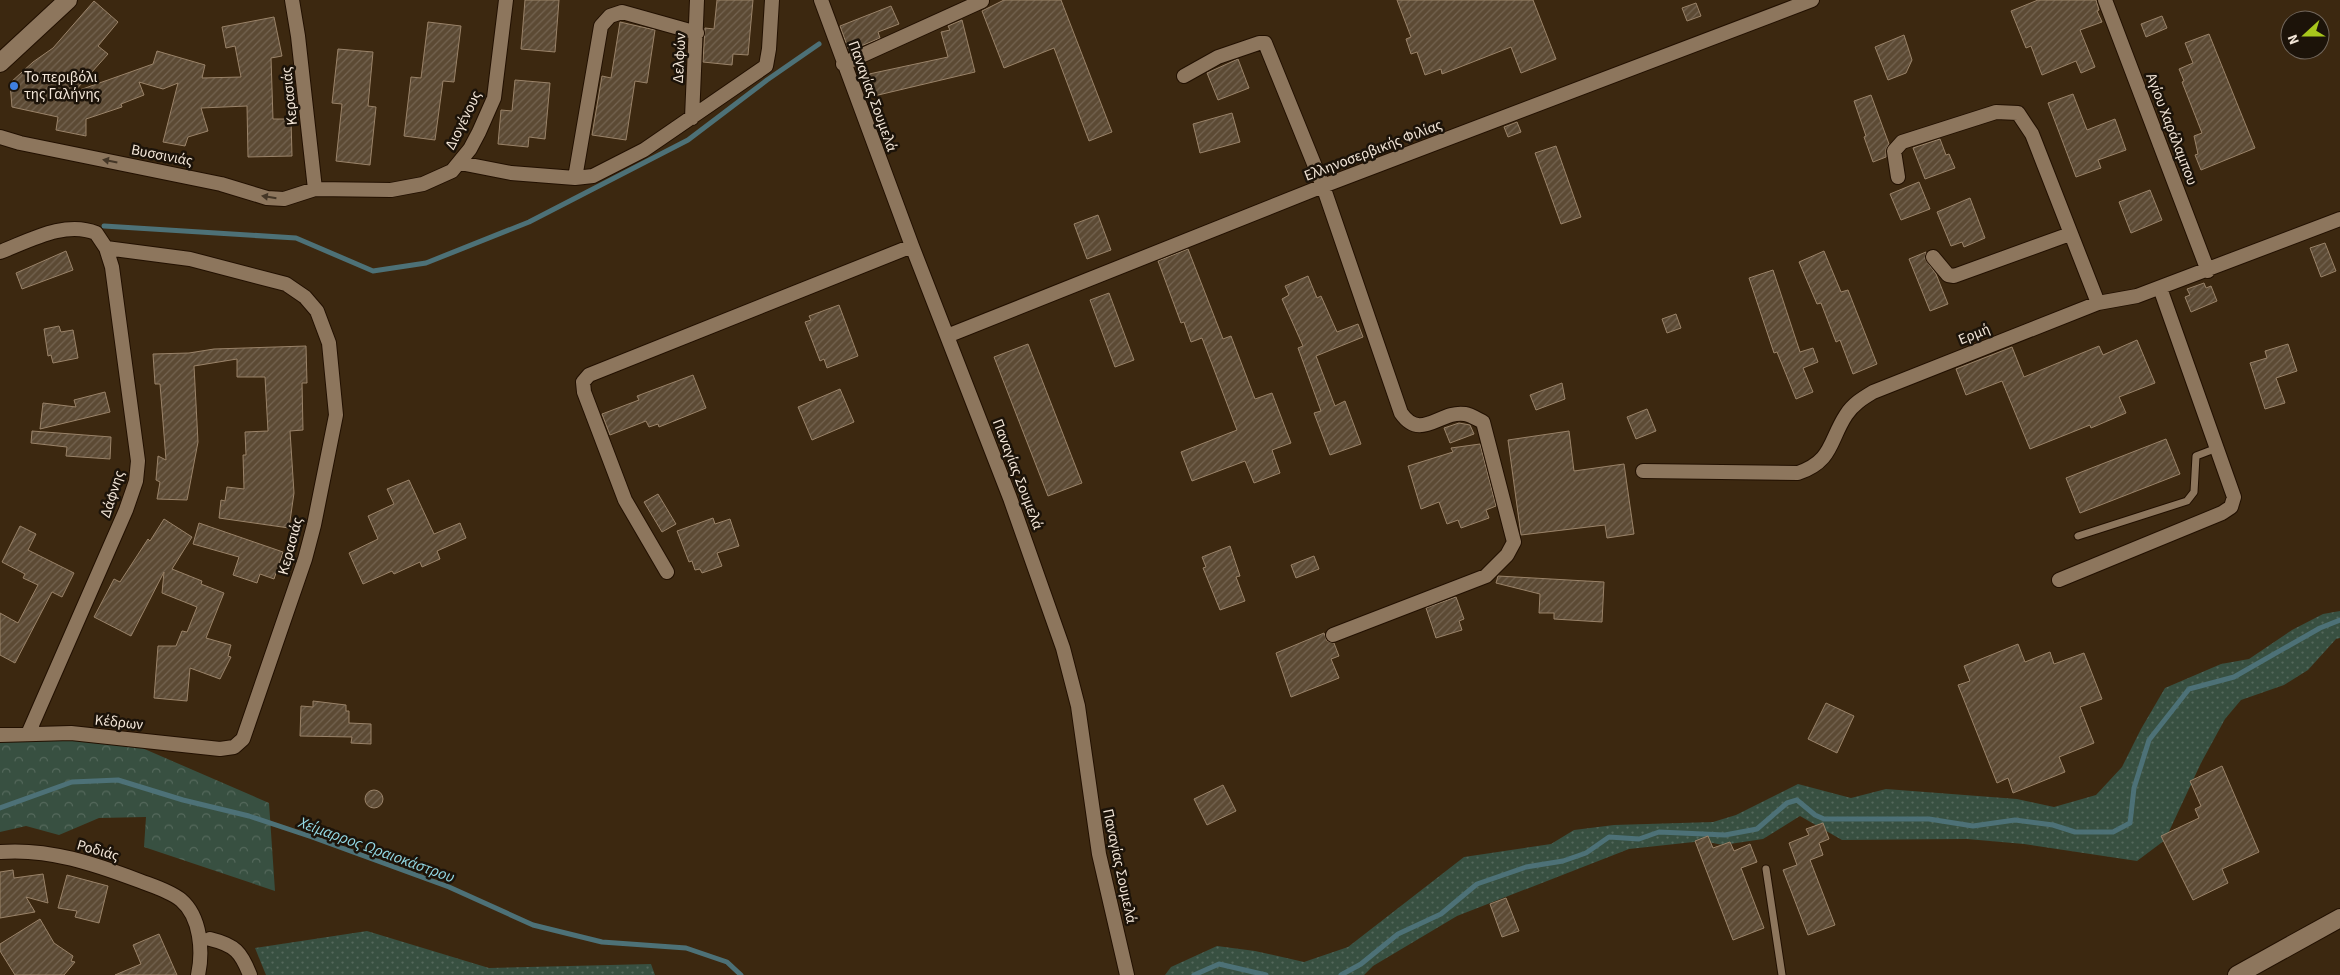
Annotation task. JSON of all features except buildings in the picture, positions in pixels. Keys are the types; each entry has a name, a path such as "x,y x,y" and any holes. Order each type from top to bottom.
{"street":[{"path":"0,63 68,0"},
{"name":"Κερασιάς","path":"292,0 298,36 315,189"},
{"name":"Διογένους","path":"315,189 391,190 423,184 452,171 470,149 494,98 506,0"},
{"name":"Δελφών","path":"692,118 697,0"},
{"path":"460,163 511,173 575,178 593,176 644,150 766,66 772,0"},
{"name":"Παναγίας Σουμελά","path":"821,0 843,64 1037,572 1072,681 1099,854 1127,975"},
{"name":"Ελληνοσερβικής Φιλίας","path":"947,336 1323,186 1812,0"},
{"name":"Αγίου Χαράλαμπου","path":"2105,0 2208,270"},
{"path":"843,64 982,1"},
{"path":"575,178 601,26 610,16 622,12 697,33"},
{"path":"1184,76 1218,57 1259,43 1265,43 1323,186 1401,412 1408,423 1417,426 1463,413 1483,422 1514,542 1507,555 1486,576 1333,635"},
{"path":"1898,178 1894,151 1902,142 1996,112 2018,113 2032,134 2098,303"},
{"name":"Βυσσινιάς","path":"0,137 20,143 221,184 267,198 284,199 315,189"},
{"name":"Ερμή","path":"1643,471 1798,473 1814,468 1824,458 1847,414 1859,400 1873,392 2098,303 2137,296 2160,288 2340,218"},
{"path":"0,252 39,237 64,230 80,229 96,233 106,248"},
{"path":"1933,257 1948,275 1954,276 2070,234"},
{"path":"667,572 625,500 584,392 583,382 589,375 912,246"},
{"name":"Κερασιάς","path":"106,248 190,259 286,284 305,297 317,311 329,343 336,415 314,525 305,559 244,739 234,747"},
{"name":"Δάφνης","path":"28,734 126,510 136,481 136,438 112,266 106,248"},
{"path":"2059,580 2222,513 2231,506 2234,497 2160,288"},
{"name":"Κέδρων","path":"0,735 71,733 220,749 234,747"},
{"name":"Ροδιάς","path":"0,852 40,852 107,868 161,889 182,900 191,914 198,934 201,952 198,975"},
{"path":"2237,975 2340,918"},
{"path":"210,939 227,943 234,948 240,954 250,975"}],"lane":[{"path":"2078,536 2187,500 2194,492 2196,456 2217,448"},
{"path":"1766,869 1782,975"}],"green space":[{"path":"2340,611 2340,638 2336,639 2308,670 2284,685 2241,700 2225,719 2201,763 2165,840 2137,861 2024,844 1967,839 1842,840 1800,816 1763,839 1723,845 1703,841 1629,849 1457,916 1373,966 1364,975 1165,975 1171,967 1217,946 1255,951 1304,962 1348,947 1464,857 1551,844 1574,830 1614,825 1713,822 1736,815 1798,784 1851,798 1886,789 2017,799 2054,807 2096,795 2122,767 2165,688 2221,664 2249,659 2292,630 2323,614"},
{"path":"0,732 133,744 269,803 275,891 144,847 146,817 99,818 59,835 26,826 0,832"},
{"path":"367,931 489,968 651,964 655,975 266,975 255,948"}],"waterway":[{"path":"104,226 296,238 373,271 426,263 529,222 688,140 767,80 819,44"},
{"name":"Χείμαρρος Ωραιοκάστρου","path":"1341,975 1361,964 1398,934 1441,914 1477,884 1526,867 1563,861 1586,853 1609,837 1639,839 1659,832 1725,835 1757,829 1787,803 1797,800 1815,815 1824,819 1929,819 1973,826 2015,820 2053,825 2075,832 2113,832 2130,823 2134,788 2149,740 2189,689 2234,677 2320,628 2340,620"},
{"name":"Χείμαρρος Ωραιοκάστρου","path":"0,808 72,782 118,780 183,800 249,816 312,837 449,887 533,925 602,942 686,948 727,962 741,975"},
{"name":"Χείμαρρος Ωραιοκάστρου","path":"1194,975 1219,964 1266,975"}],"place":[{"name":"Το περιβόλι της Γαλήνης","path":"14,86"}]}
